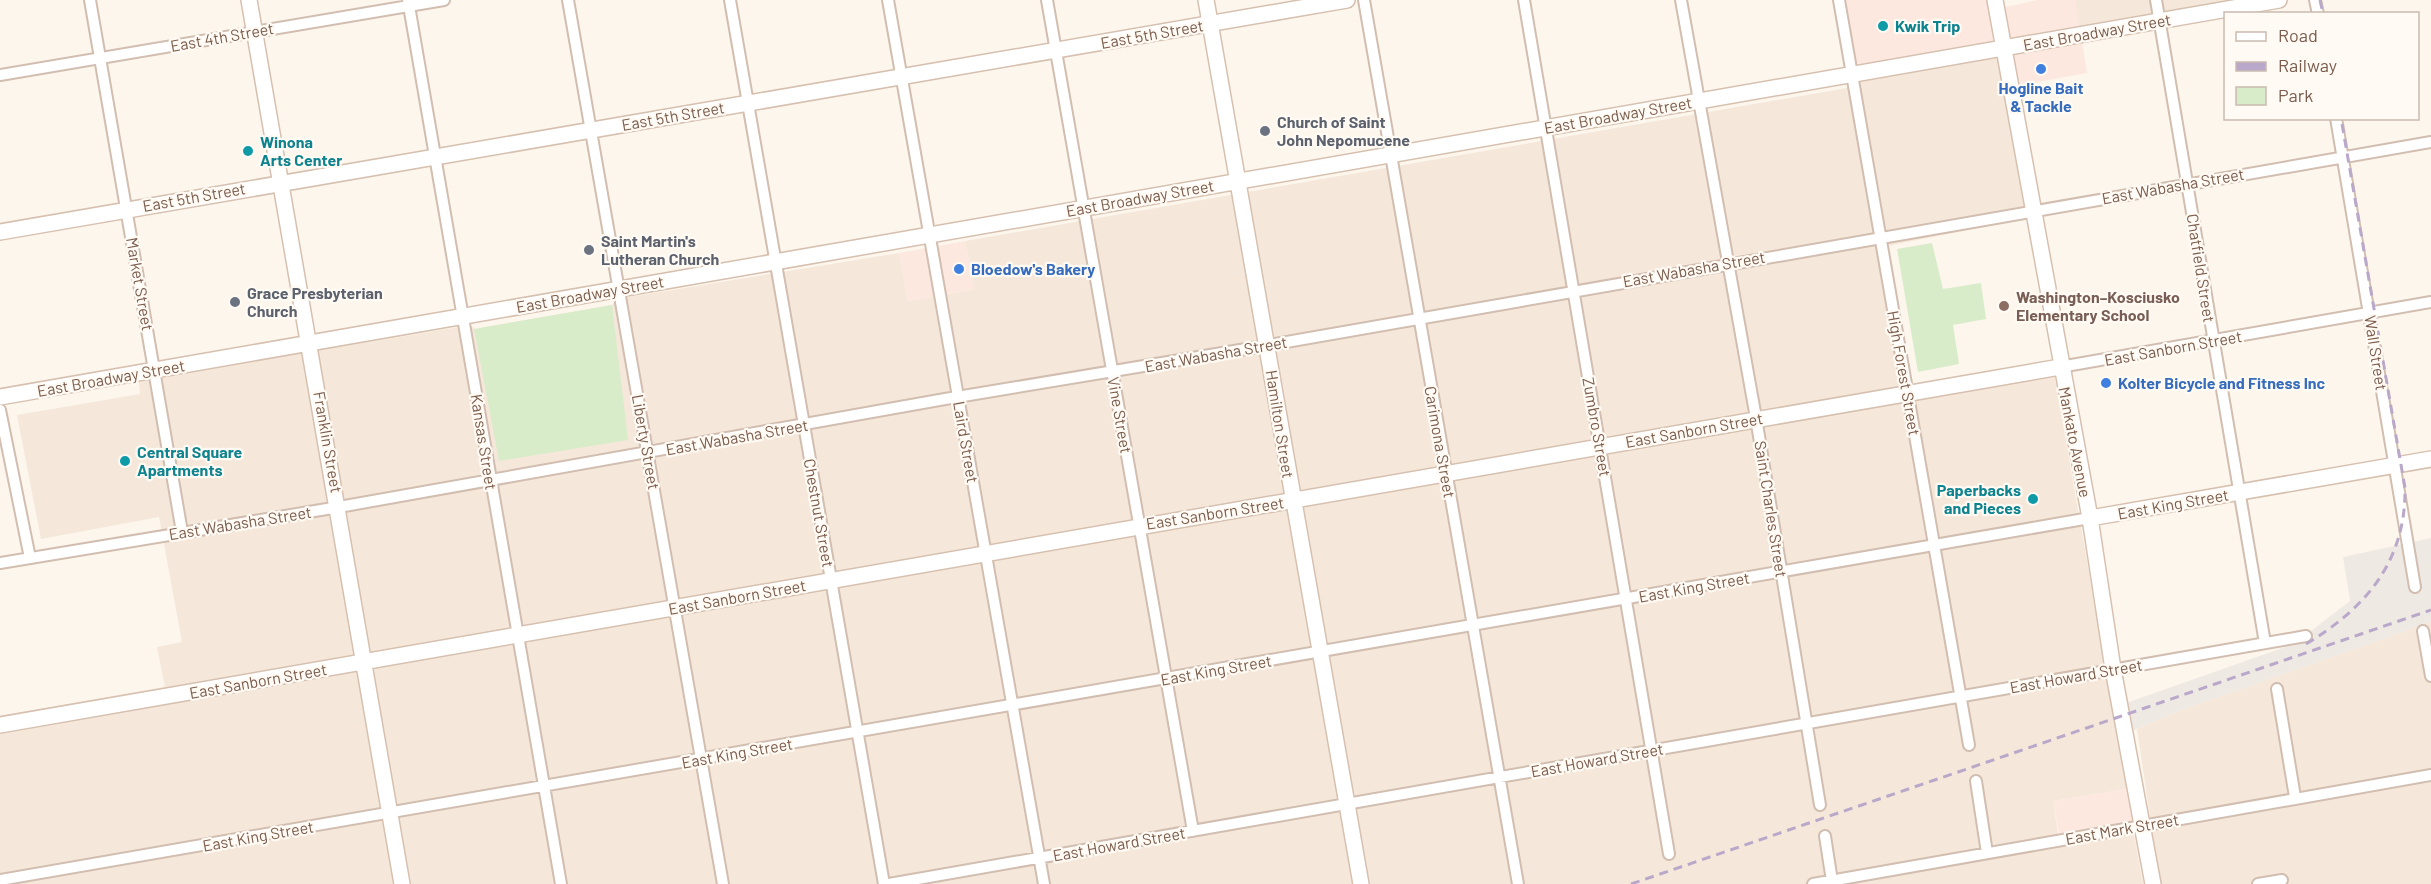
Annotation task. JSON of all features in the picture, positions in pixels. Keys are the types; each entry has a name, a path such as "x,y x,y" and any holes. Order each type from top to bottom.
{"street":[{"name":"Market Street","path":"90,0 182,532"},
{"name":"Franklin Street","path":"249,0 339,507 402,884"},
{"name":"East 4th Street","path":"0,75 102,60 408,3 444,0"},
{"name":"Liberty Street","path":"568,0 723,884"},
{"name":"Chestnut Street","path":"730,0 884,884"},
{"name":"Laird Street","path":"888,0 1044,884"},
{"name":"Vine Street","path":"1047,0 1192,831"},
{"name":"Hamilton Street","path":"1206,0 1361,884"},
{"name":"East 5th Street","path":"0,232 1347,0"},
{"name":"Carimona Street","path":"1364,0 1389,155 1518,884"},
{"name":"Zumbro Street","path":"1524,0 1669,854"},
{"name":"Saint Charles Street","path":"1681,0 1756,418 1820,805"},
{"name":"High Forest Street","path":"1839,0 1969,745"},
{"name":"Mankato Avenue","path":"1995,0 2060,367 2090,518 2152,884"},
{"name":"Chatfield Street","path":"2156,0 2265,643"},
{"name":"East Broadway Street","path":"0,397 2279,0"},
{"name":"Kansas Street","path":"408,3 561,884"},
{"name":"Wall Street","path":"2336,120 2415,587"},
{"name":"East Wabasha Street","path":"0,563 339,507 958,397 2431,142"},
{"name":"East Sanborn Street","path":"0,725 2431,302"},
{"path":"0,410 30,558"},
{"name":"East King Street","path":"0,880 2431,459"},
{"path":"2423,631 2431,676"},
{"name":"East Howard Street","path":"889,884 2306,636"},
{"path":"2277,689 2295,797"},
{"name":"East Mark Street","path":"1813,884 2295,797 2431,775"},
{"path":"1976,781 1988,854"},
{"path":"1825,836 1832,881"},
{"path":"2258,884 2282,880"}],"shaded area":[{"path":"1846,0 1999,0 2001,8 2037,0 2075,0 2087,73 2015,86 2008,43 1857,69"},
{"path":"2075,0 2263,0 2079,32"},
{"path":"2008,43 2039,216 1887,246 1915,396 2054,373 2127,789 2053,801 2060,847 2134,834 2143,884 0,884 0,716 165,687 157,647 182,642 159,517 41,539 17,415 140,394 139,381 470,325 475,329 612,305 617,299 899,253 908,301 974,289 965,241 1858,86 1857,69"},
{"path":"965,241 974,289 908,301 899,253"},
{"path":"2431,538 2431,622 2179,711 2118,737 2112,708 2294,644 2350,601 2343,557"},
{"path":"2431,622 2431,884 2160,884 2137,729 2179,711"},
{"path":"2127,789 2134,834 2061,847 2053,801"}],"green space":[{"path":"1932,243 1943,289 1981,283 1986,319 1953,325 1959,364 1918,372 1897,249"},
{"path":"612,305 628,440 499,461 474,329"}],"railway":[{"path":"2320,0 2323,12"},
{"path":"2306,644 2347,615 2378,580 2390,560 2398,538 2405,488 2341,120"},
{"path":"1631,884 2431,610"}],"place":[{"name":"Kwik Trip","path":"1883,26"},
{"name":"Hogline Bait & Tackle","path":"2041,69"},
{"name":"Church of Saint John Nepomucene","path":"1265,131"},
{"name":"Winona Arts Center","path":"248,151"},
{"name":"Saint Martin's Lutheran Church","path":"589,250"},
{"name":"Bloedow's Bakery","path":"959,269"},
{"name":"Grace Presbyterian Church","path":"235,302"},
{"name":"Washington–Kosciusko Elementary School","path":"2004,306"},
{"name":"Kolter Bicycle and Fitness Inc","path":"2106,383"},
{"name":"Central Square Apartments","path":"125,461"},
{"name":"Paperbacks and Pieces","path":"2033,499"}]}
